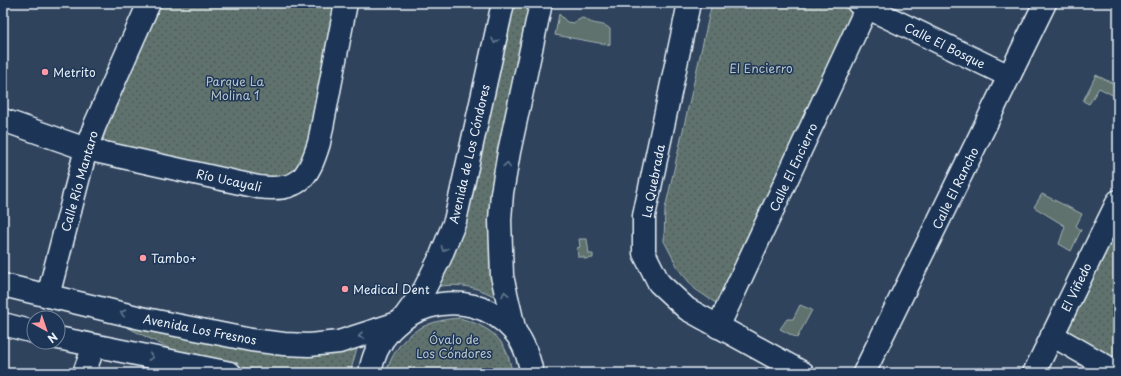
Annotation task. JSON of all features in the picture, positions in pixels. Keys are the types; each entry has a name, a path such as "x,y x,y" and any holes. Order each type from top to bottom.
{"street":[{"name":"Calle Río Mantaro","path":"48,296 86,149 95,125 150,3"},
{"name":"Río Ucayali","path":"3,120 86,149 258,187 274,189 287,188 304,176 313,163 319,142 346,3"},
{"name":"Avenida de Los Cóndores","path":"401,321 424,290 440,258 455,221 501,3"},
{"path":"533,369 515,332 502,276 500,220 502,193 509,152 541,3"},
{"name":"La Quebrada","path":"690,3 644,216 644,253 659,283 687,309 803,373"},
{"name":"Calle El Rancho","path":"864,373 1045,3"},
{"name":"Calle El Encierro","path":"718,327 863,5"},
{"name":"Calle El Bosque","path":"863,5 1009,76"},
{"name":"El Viñedo","path":"1034,373 1118,201"},
{"name":"Avenida Los Fresnos","path":"3,285 251,340 284,344 309,345 339,342 401,321"},
{"path":"370,373 376,351 385,337 401,321 428,306 445,303 462,303 478,307 493,315 515,332"},
{"path":"3,324 26,330"},
{"path":"1052,335 1118,373"},
{"path":"66,340 230,373"},
{"path":"84,373 94,346"}],"green space":[{"name":"Parque La Molina 1","path":"160,3 340,3 309,148 298,173 270,181 105,144 102,135"},
{"path":"512,3 531,3 497,298 467,286 451,285 434,287"},
{"name":"El Encierro","path":"712,3 834,3 855,12 720,306 695,289 679,270 664,241 665,209"},
{"path":"559,14 567,22 573,23 582,18 591,23 605,25 610,29 610,45 555,35"},
{"path":"1096,75 1118,86 1118,98 1099,88 1089,104 1083,101"},
{"path":"1042,194 1082,214 1076,226 1081,230 1071,251 1059,244 1065,226 1034,207"},
{"path":"1118,221 1118,362 1070,333 1068,328"},
{"path":"579,239 587,239 589,254 593,254 593,258 584,259 584,257 578,257 577,248 580,247"},
{"path":"800,305 812,310 797,338 780,329 787,319 793,319"},
{"name":"Óvalo de Los Cóndores","path":"460,318 481,326 496,336 506,351 510,361 512,373 386,373 397,349 413,332 434,322"},
{"path":"113,320 358,345 350,373 269,373 178,353"}],"place":[{"name":"Metrito","path":"45,72"},
{"name":"Tambo+","path":"143,258"},
{"name":"Medical Dent","path":"345,289"}]}
